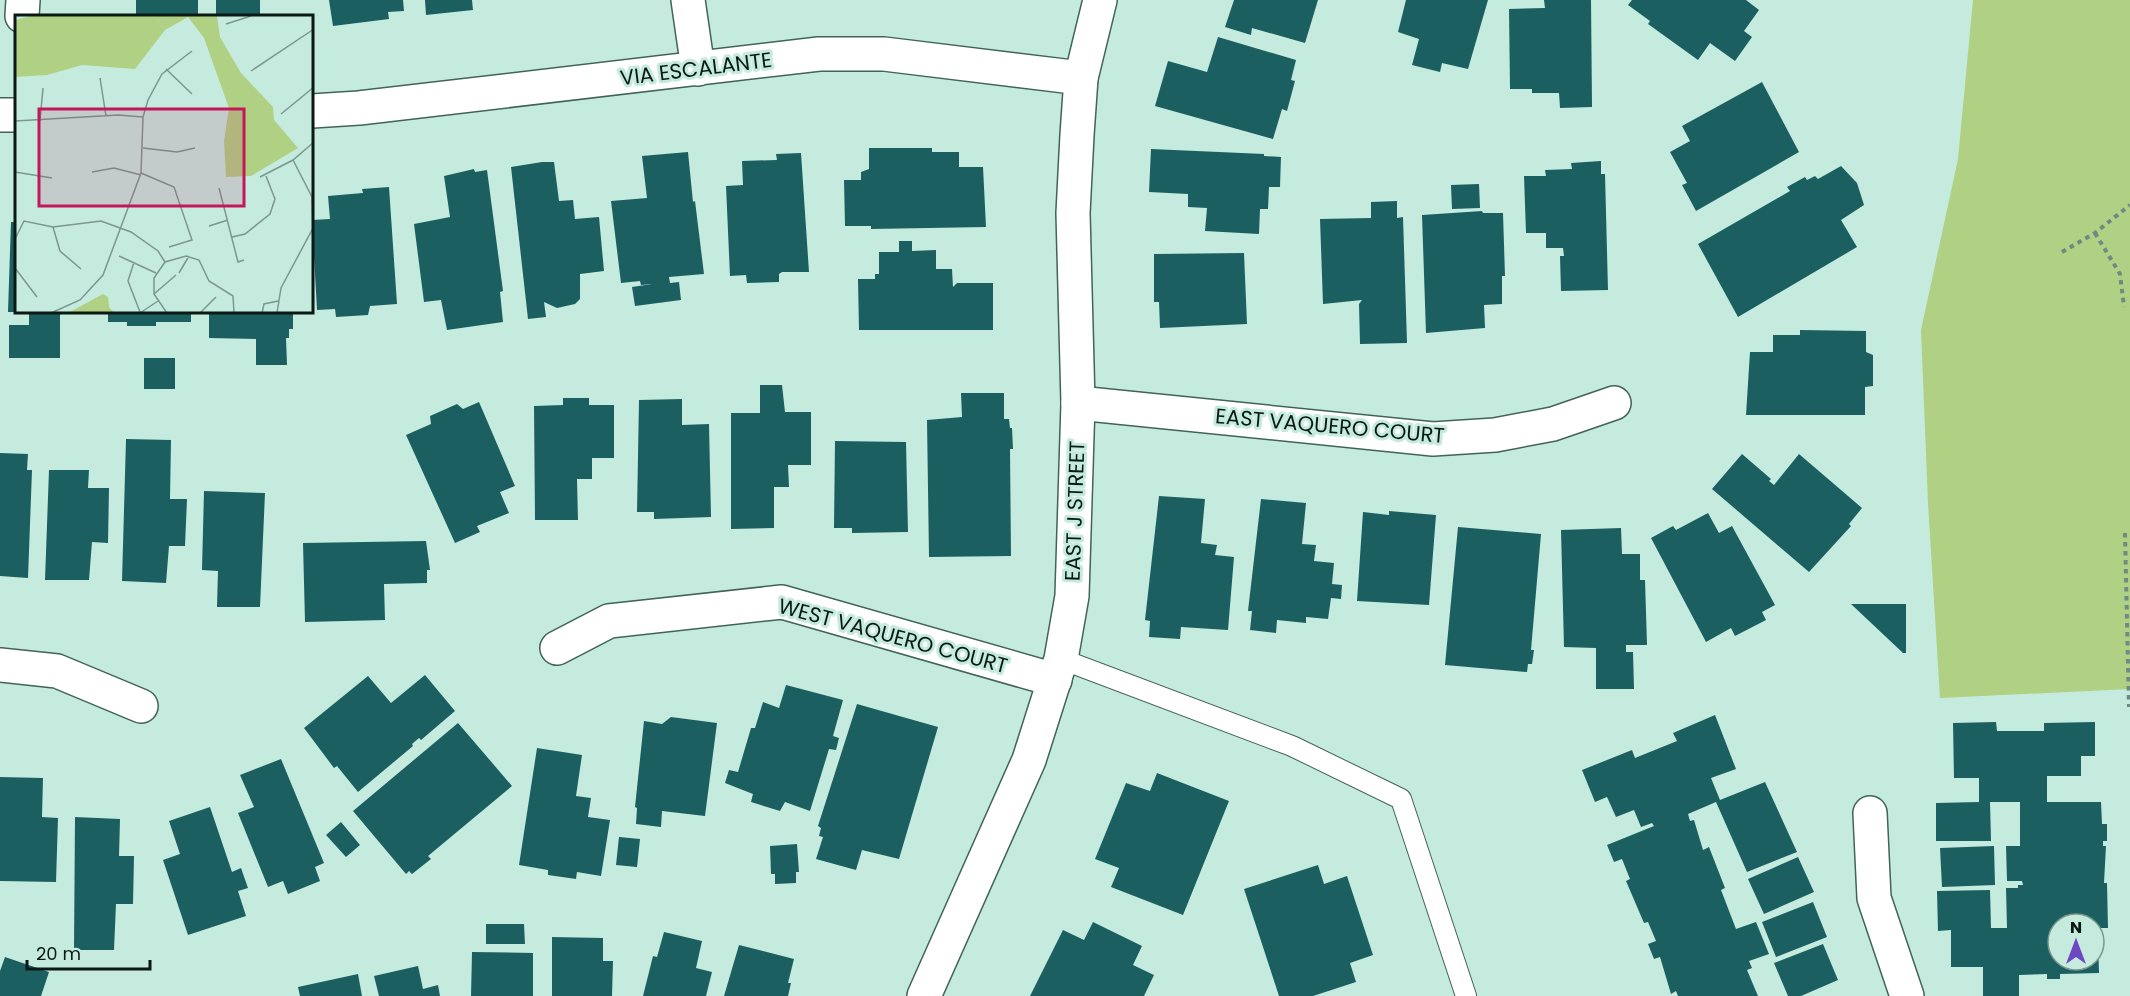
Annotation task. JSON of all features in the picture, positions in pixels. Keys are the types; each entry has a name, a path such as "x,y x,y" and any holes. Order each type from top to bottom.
{"street":[{"path":"688,0 698,69"},
{"name":"EAST J STREET","path":"924,996 1029,760 1058,669 1072,596 1078,403 1073,213 1081,78 1100,0"},
{"name":"VIA ESCALANTE","path":"314,111 359,108 819,54 884,54 1081,78"},
{"name":"EAST VAQUERO COURT","path":"1078,403 1433,439 1495,435 1541,426 1614,403"},
{"name":"WEST VAQUERO COURT","path":"558,648 609,621 782,602 1058,669"},
{"path":"0,665 57,671 141,706"},
{"path":"1870,813 1874,898 1908,996"}],"lane":[{"path":"1058,669 1292,746 1401,799 1466,996"}],"path":[{"path":"2062,252 2095,232 2130,206"},
{"path":"2095,232 2120,274 2124,307"},
{"path":"2129,706 2125,533 2130,541"}],"green space":[{"path":"1973,0 2130,0 2130,689 1940,698 1928,503 1921,330 1958,159"}],"building":[{"path":"136,0 198,0 198,15 136,15"},
{"path":"216,0 260,0 260,15 216,15"},
{"path":"329,0 403,0 404,11 388,12 389,19 333,26"},
{"path":"425,0 472,0 473,10 426,15"},
{"path":"1234,0 1318,0 1305,43 1252,28 1251,35 1225,27"},
{"path":"1406,0 1488,0 1468,69 1442,63 1440,72 1412,65 1419,39 1398,32"},
{"path":"1544,0 1591,0 1592,107 1560,108 1559,93 1532,93 1532,89 1510,89 1509,9 1545,8"},
{"path":"1632,0 1746,0 1759,10 1744,31 1752,37 1735,61 1710,43 1698,60 1648,24 1650,21 1628,5"},
{"path":"1218,37 1296,60 1291,80 1295,81 1287,111 1282,109 1273,139 1155,106 1168,61 1207,72"},
{"path":"1762,82 1799,152 1696,211 1682,185 1687,183 1670,152 1690,141 1682,126"},
{"path":"869,148 932,148 932,152 959,152 959,167 983,167 986,227 871,229 871,226 845,226 844,180 861,180 861,172 869,169"},
{"path":"1151,149 1264,154 1264,156 1281,157 1280,187 1269,187 1268,209 1260,209 1259,234 1205,231 1207,208 1188,207 1188,194 1149,192"},
{"path":"688,152 704,274 669,277 670,283 679,282 681,300 635,306 632,287 652,284 641,285 640,281 621,283 611,201 647,198 642,156"},
{"path":"801,153 809,272 782,272 779,274 779,282 747,283 746,275 730,276 726,186 743,185 742,161 777,160 776,154"},
{"path":"1601,161 1601,174 1605,174 1608,290 1561,291 1560,256 1564,256 1563,248 1546,248 1546,233 1526,233 1524,176 1546,176 1545,170 1572,169 1571,163"},
{"path":"554,162 559,201 573,200 575,219 599,217 604,271 580,274 580,299 575,304 557,308 544,302 546,317 528,319 511,167"},
{"path":"1841,166 1857,183 1864,205 1841,220 1857,247 1738,317 1698,244 1790,191 1787,187 1805,177 1807,180 1815,176 1818,179"},
{"path":"474,169 475,172 487,170 503,291 500,292 503,322 447,330 441,300 424,302 414,224 450,217 444,176"},
{"path":"1479,184 1480,208 1452,209 1451,185"},
{"path":"389,187 397,304 370,306 368,315 336,317 335,309 317,310 314,220 330,219 328,196 363,193 362,189"},
{"path":"1397,201 1397,218 1403,217 1407,343 1360,344 1359,304 1362,300 1323,304 1320,219 1371,218 1371,202"},
{"path":"1482,211 1483,213 1503,213 1505,276 1502,276 1502,304 1484,305 1485,328 1426,333 1422,215"},
{"path":"11,222 15,222 15,312 8,312"},
{"path":"899,241 912,241 912,251 936,250 936,269 952,269 953,287 957,283 993,283 993,330 859,330 858,279 875,279 875,274 879,274 879,252 899,252"},
{"path":"1244,253 1247,324 1160,328 1159,302 1154,302 1154,254"},
{"path":"29,314 61,314 60,358 9,358 9,325 29,325"},
{"path":"108,314 191,314 191,322 156,322 156,326 127,326 127,322 108,322"},
{"path":"209,314 293,314 293,329 289,329 289,338 286,338 287,365 256,365 256,339 209,338"},
{"path":"1800,330 1866,331 1866,352 1873,355 1873,386 1865,387 1865,415 1746,415 1750,352 1773,352 1773,335 1800,335"},
{"path":"144,358 175,358 175,389 144,389"},
{"path":"760,385 782,385 785,412 811,412 811,465 788,465 789,487 774,487 774,528 731,529 731,413 760,413"},
{"path":"961,393 1004,393 1004,419 1009,419 1010,428 1012,428 1013,449 1010,449 1011,556 929,557 927,420 962,417"},
{"path":"563,398 589,398 589,405 614,405 614,458 592,458 592,479 577,479 578,520 535,520 534,406 563,405"},
{"path":"682,399 682,425 709,424 711,517 654,519 654,512 637,512 639,400"},
{"path":"479,402 515,486 500,492 509,513 477,526 480,532 455,543 406,435 431,424 430,416 457,404 463,409"},
{"path":"126,439 171,440 170,499 187,499 185,546 169,546 166,583 122,581"},
{"path":"835,441 906,442 908,532 852,533 852,528 834,528"},
{"path":"0,453 28,454 27,470 32,470 28,578 0,576"},
{"path":"1742,454 1771,479 1769,481 1774,485 1799,454 1862,508 1849,524 1851,526 1809,572 1712,489"},
{"path":"49,470 89,470 88,488 109,488 108,543 92,542 89,580 45,580"},
{"path":"204,491 265,493 260,607 217,607 218,571 202,570"},
{"path":"1159,496 1205,499 1201,543 1217,545 1215,555 1234,557 1228,630 1181,627 1180,639 1149,637 1150,621 1145,620"},
{"path":"1261,499 1306,503 1302,544 1316,545 1314,561 1334,563 1332,584 1342,585 1341,599 1331,598 1328,619 1306,617 1306,623 1277,620 1276,633 1250,630 1252,611 1248,611"},
{"path":"1389,511 1436,515 1429,605 1357,601 1363,512 1389,515"},
{"path":"1708,513 1719,533 1732,526 1775,605 1762,612 1766,620 1735,636 1731,628 1706,642 1651,538 1673,526 1676,530"},
{"path":"1458,527 1541,534 1531,650 1534,650 1532,664 1528,664 1527,672 1445,665"},
{"path":"1621,528 1622,554 1640,554 1640,580 1645,580 1647,645 1626,645 1626,652 1633,652 1634,689 1596,689 1596,648 1564,647 1561,530"},
{"path":"426,541 430,570 427,570 427,583 384,584 385,620 305,622 303,543"},
{"path":"1851,604 1906,604 1906,653 1903,653"},
{"path":"425,675 455,711 421,740 419,738 412,744 413,746 358,792 337,766 334,768 304,728 368,676 391,703"},
{"path":"786,685 843,700 833,736 839,738 836,750 829,749 810,811 785,802 780,811 751,802 753,794 725,783 729,770 738,772 751,728 755,728 763,702 779,708"},
{"path":"857,704 938,727 899,859 862,850 856,870 816,859 823,837 819,836 821,828 818,826"},
{"path":"1715,715 1736,769 1711,778 1720,800 1765,782 1797,852 1747,872 1716,802 1688,814 1690,821 1694,820 1703,850 1709,847 1725,888 1721,890 1736,929 1756,922 1769,954 1749,961 1752,968 1747,970 1758,996 1678,996 1676,991 1671,994 1660,957 1654,959 1648,944 1656,941 1648,922 1644,923 1626,881 1630,879 1622,859 1614,862 1607,845 1654,826 1652,823 1641,827 1634,810 1616,817 1607,797 1595,802 1582,770 1632,750 1635,758 1677,741 1673,733"},
{"path":"671,717 717,723 705,816 662,811 661,827 636,824 637,808 635,807 644,721 662,724"},
{"path":"1996,722 1997,731 2044,731 2044,723 2095,722 2095,756 2081,756 2081,776 2047,776 2047,802 2101,802 2102,824 2107,824 2107,841 2103,841 2103,846 2106,846 2104,883 2107,883 2108,928 2106,928 2106,912 2046,912 2046,972 2099,973 2060,974 2060,979 2047,979 2047,974 2019,975 2019,996 1983,996 1983,967 1951,967 1951,930 1938,931 1937,891 1990,890 1991,928 2007,928 2006,888 2018,888 2018,885 2023,885 2022,881 2007,881 2006,846 2020,846 2020,802 1990,802 1991,841 1936,841 1936,803 1979,802 1979,778 1954,778 1953,723"},
{"path":"458,723 512,786 428,856 431,859 412,874 409,871 406,874 353,811"},
{"path":"537,748 582,755 576,796 591,798 588,817 610,820 601,876 577,872 576,879 548,875 548,870 519,865"},
{"path":"281,759 324,863 315,867 320,881 288,894 283,881 268,887 238,813 254,807 240,775"},
{"path":"1157,773 1229,801 1183,915 1111,887 1119,868 1095,859 1126,783 1150,791"},
{"path":"0,777 43,778 42,817 58,818 56,882 0,881"},
{"path":"210,807 232,872 241,868 248,888 238,891 246,916 188,935 163,860 180,854 169,821"},
{"path":"75,817 120,819 119,856 134,856 133,904 116,904 114,950 74,950"},
{"path":"341,822 360,845 346,857 326,835"},
{"path":"619,837 640,839 637,867 616,865"},
{"path":"797,844 799,872 796,872 796,883 775,884 775,874 771,874 770,846"},
{"path":"1994,846 1995,885 1942,887 1940,848"},
{"path":"1798,857 1814,892 1764,914 1748,879"},
{"path":"1318,865 1324,884 1347,876 1373,955 1350,963 1356,982 1313,996 1279,996 1244,889"},
{"path":"1813,902 1827,937 1776,957 1762,922"},
{"path":"1093,922 1142,946 1133,965 1154,975 1144,996 1030,996 1063,930 1084,940"},
{"path":"486,924 524,924 525,944 486,944"},
{"path":"664,932 702,941 696,968 712,972 706,996 643,996 653,956 657,957"},
{"path":"552,937 603,938 603,961 613,961 612,996 552,996"},
{"path":"1823,944 1838,980 1801,996 1788,996 1774,963"},
{"path":"739,945 794,959 788,983 791,983 788,996 724,996"},
{"path":"472,952 533,953 533,996 471,996"},
{"path":"5,957 49,972 41,996 0,996 0,971"},
{"path":"418,966 423,989 438,985 440,996 379,996 374,976"},
{"path":"358,974 362,996 300,996 298,987"}]}
